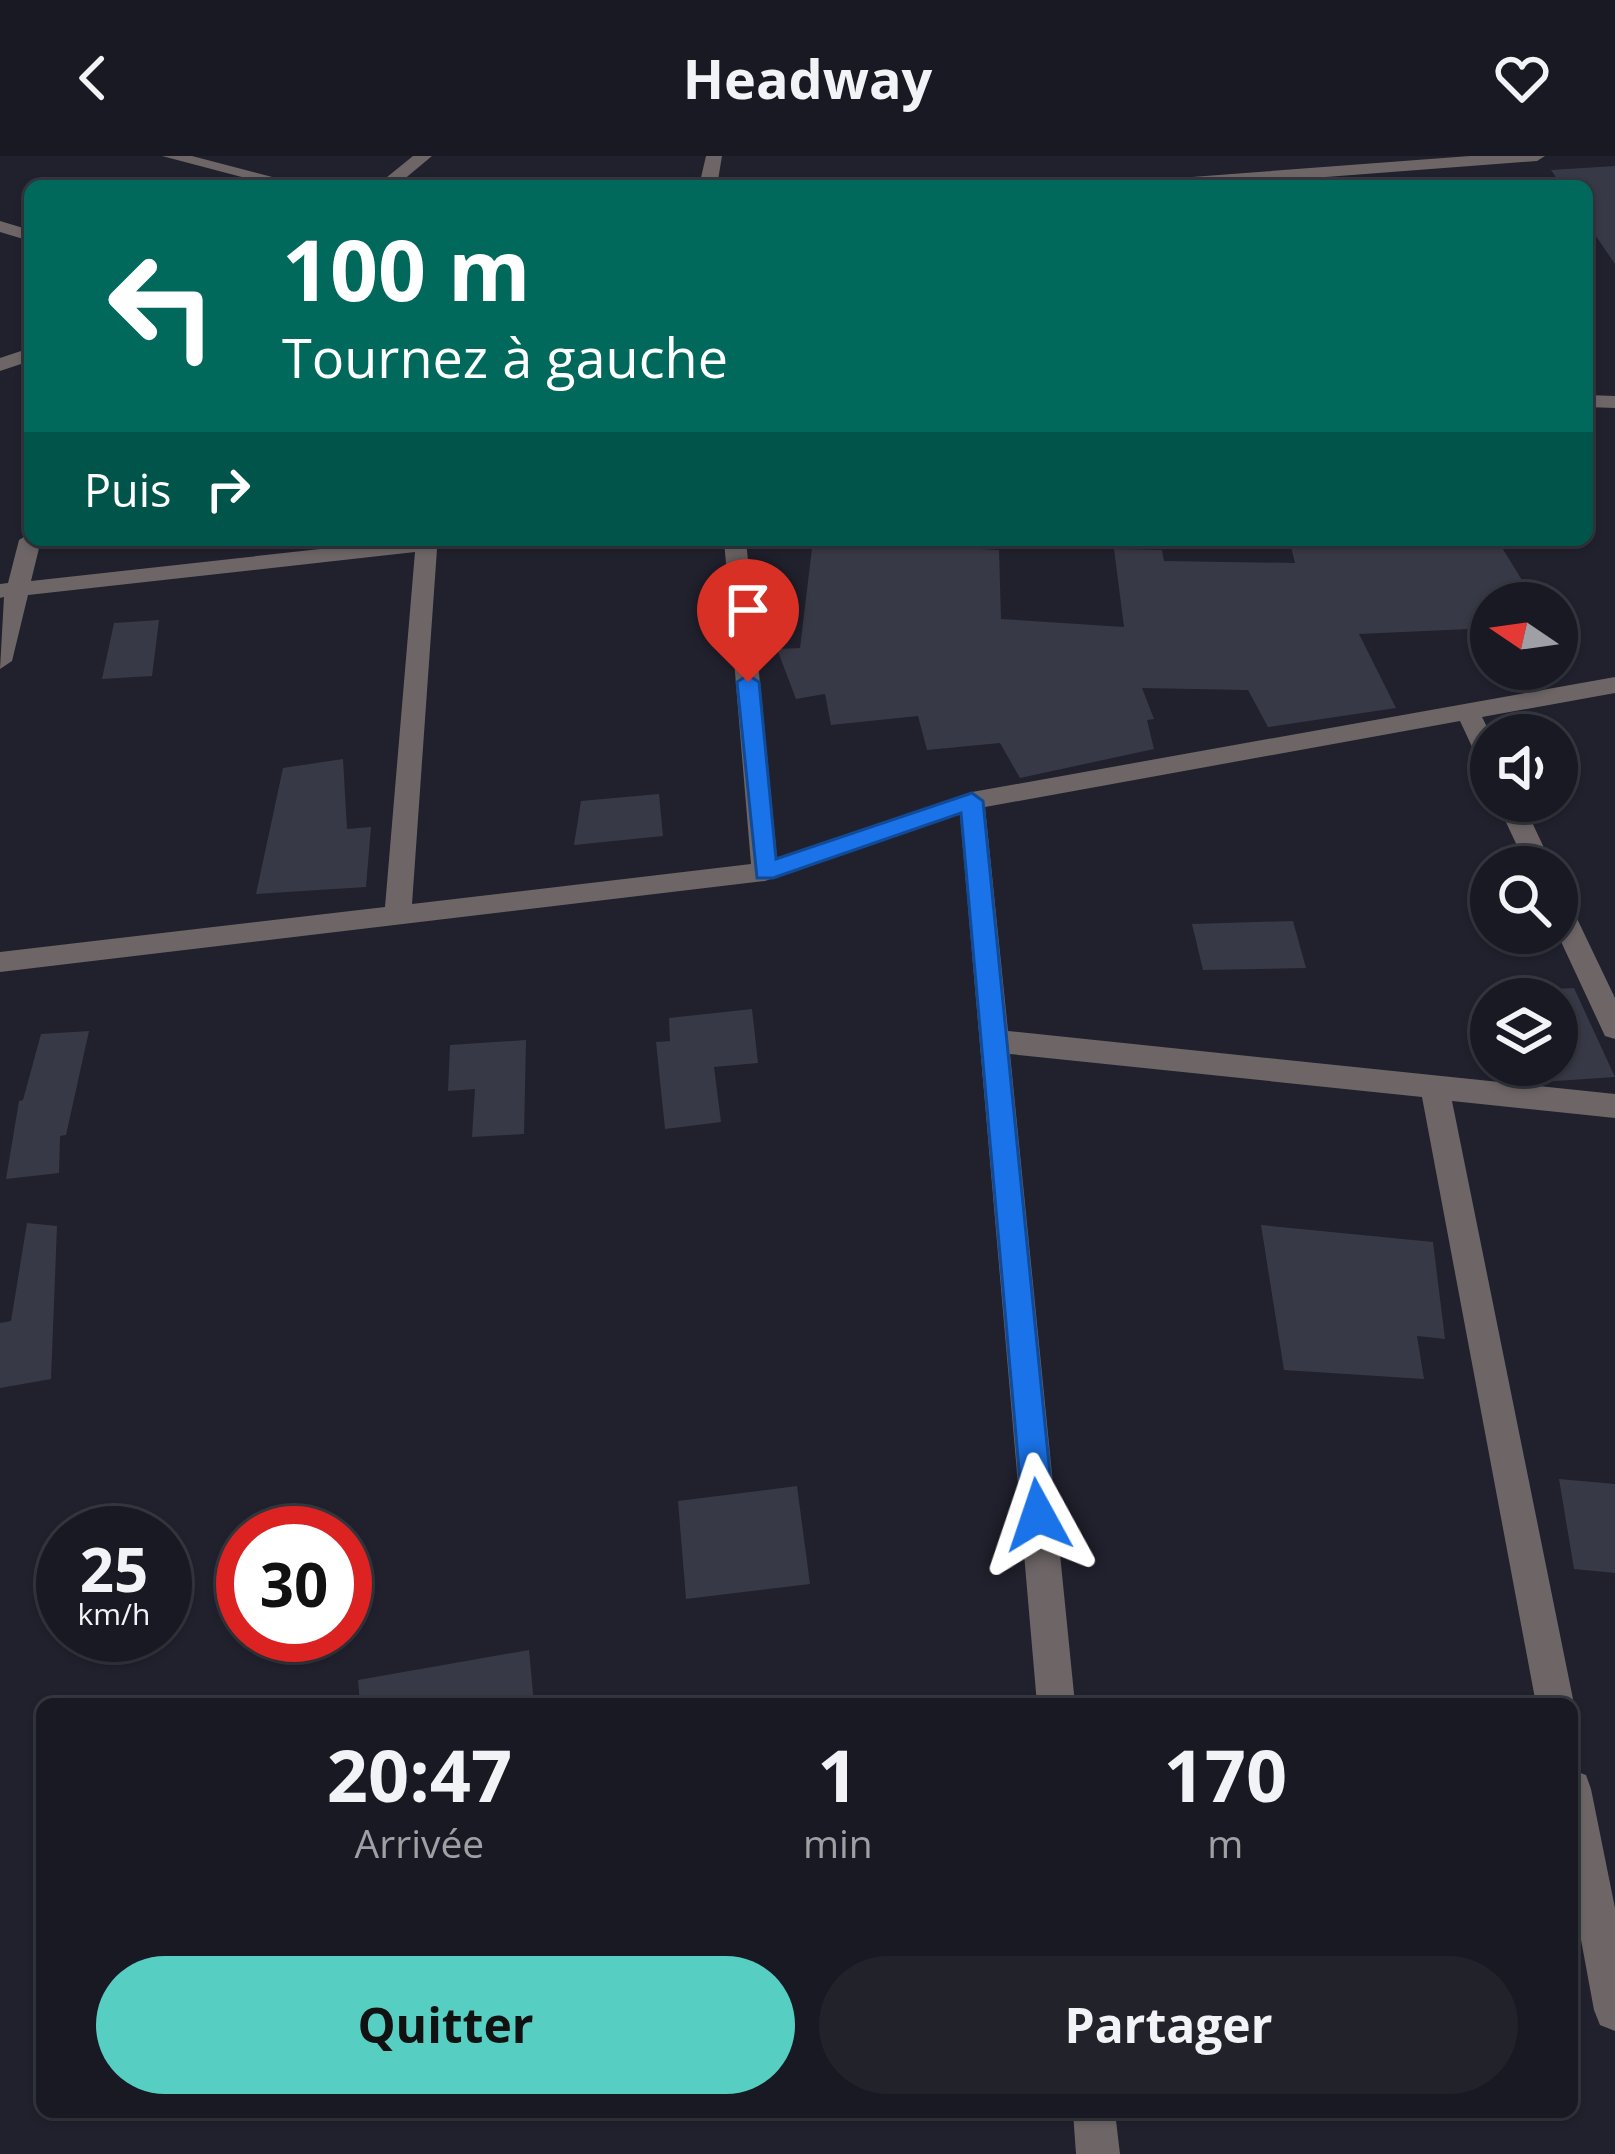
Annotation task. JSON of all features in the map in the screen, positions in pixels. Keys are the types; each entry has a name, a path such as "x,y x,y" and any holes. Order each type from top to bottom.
{"street":[{"path":"170,156 272,180"},
{"path":"393,180 424,156"},
{"path":"1160,177 1537,156"},
{"path":"0,661 10,589 28,546"},
{"path":"10,589 391,546"},
{"path":"398,917 426,546"},
{"path":"736,546 765,872"},
{"path":"0,962 765,872 972,801 1615,685"},
{"path":"1468,712 1470,716"},
{"path":"972,801 1055,1698"},
{"path":"1578,949 1615,1028"},
{"path":"994,1041 1615,1106"},
{"path":"1435,1087 1555,1698"},
{"path":"1578,1820 1615,2010"},
{"path":"1095,2118 1098,2154"}],"building":[{"path":"1615,166 1615,264 1593,232 1593,180 1558,180 1551,170"},
{"path":"812,546 999,550 1001,619 1124,627 1114,549 1162,550 1164,561 1295,563 1291,547 1501,546 1523,582 1470,582 1470,629 1359,634 1396,708 1268,727 1248,690 1142,688 1154,719 1147,720 1154,749 1020,778 1000,743 927,750 918,716 831,725 825,694 796,699 777,649 800,648"},
{"path":"159,620 152,676 102,679 114,623"},
{"path":"343,759 347,829 371,827 366,887 256,894 283,768"},
{"path":"659,794 663,836 574,845 581,801"},
{"path":"1293,921 1306,968 1203,970 1192,924"},
{"path":"1578,997 1615,1077 1578,1080"},
{"path":"752,1009 758,1063 714,1067 721,1122 665,1129 656,1042 670,1041 669,1018"},
{"path":"89,1031 66,1135 60,1136 59,1173 6,1179 19,1101 41,1034"},
{"path":"526,1040 524,1134 472,1137 475,1089 448,1091 450,1045"},
{"path":"27,1223 57,1226 51,1379 0,1388 0,1323 11,1321"},
{"path":"1261,1225 1433,1242 1445,1339 1417,1336 1424,1379 1284,1370"},
{"path":"1559,1479 1615,1484 1615,1573 1574,1569"},
{"path":"797,1486 810,1584 686,1599 678,1501"},
{"path":"529,1650 533,1698 360,1698 358,1680"}],"route":[{"path":"748,682 765,872 972,801 1038,1515"}]}
